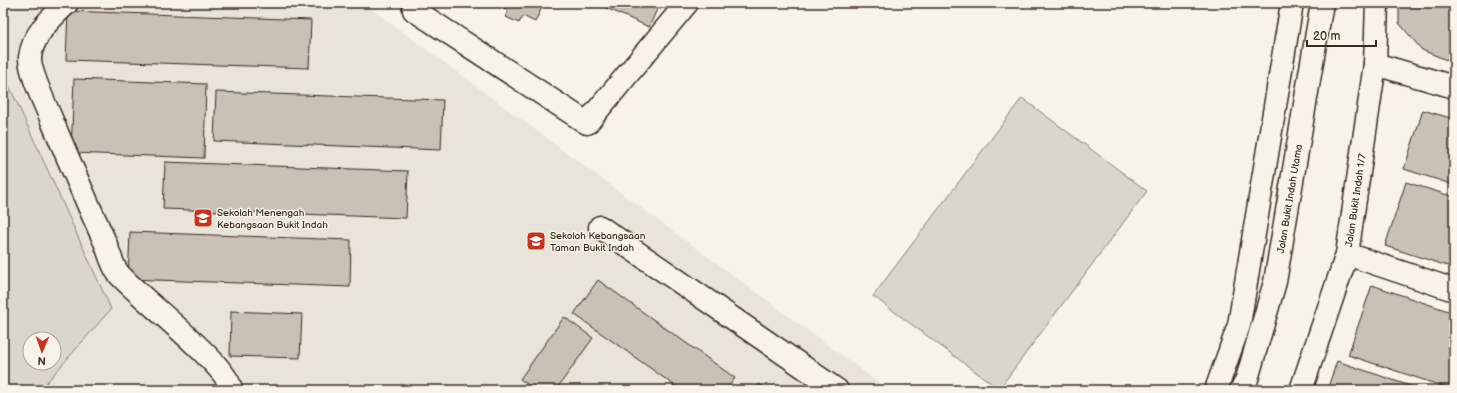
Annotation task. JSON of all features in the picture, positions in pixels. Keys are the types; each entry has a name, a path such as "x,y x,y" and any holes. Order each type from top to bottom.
{"street":[{"path":"67,3 49,20 34,41 30,59 40,93 117,271 141,296 201,349 218,367 230,386 230,390"},
{"path":"414,3 414,10 587,123 687,3"},
{"path":"1216,390 1239,325 1292,3"},
{"name":"Jalan Bukit Indah Utama","path":"1241,390 1248,379 1275,282 1322,3"},
{"name":"Jalan Bukit Indah 1/7","path":"1301,390 1347,254 1376,64 1377,3"},
{"path":"1376,64 1454,87"},
{"path":"600,227 837,390"},
{"path":"1347,254 1454,290"}],"shaded area":[{"name":"Sekolah Menengah Kebangsaan Bukit Indah","path":"3,3 363,3 889,390 3,390"},
{"path":"3,72 111,309 62,365 62,331 22,331 22,371 57,371 40,390 3,390"},
{"path":"1022,98 1147,191 999,389 873,296"}],"building":[{"path":"492,3 544,3 535,22 523,16 519,23 506,17 508,10"},
{"path":"595,3 660,3 649,27"},
{"path":"1399,3 1454,3 1454,63 1422,50 1399,23"},
{"path":"68,11 311,20 309,68 66,60"},
{"path":"74,79 206,84 204,158 71,153"},
{"path":"216,92 443,100 441,150 214,141"},
{"path":"1423,110 1454,119 1454,185 1404,169"},
{"path":"165,162 408,171 406,218 163,209"},
{"path":"1406,182 1454,197 1454,268 1385,246"},
{"path":"130,232 351,240 350,287 128,279"},
{"path":"598,280 735,378 726,390 681,390 574,314"},
{"path":"1372,285 1454,313 1454,390 1348,355"},
{"path":"231,311 302,314 300,358 230,356"},
{"path":"564,317 593,338 556,390 536,390 520,379"},
{"path":"1337,361 1422,390 1327,390"},
{"path":"759,384 768,390 755,390"}],"place":[{"name":"Sekolah Menengah Kebangsaan Bukit Indah","path":"203,218"},
{"name":"Sekolah Kebangsaan Taman Bukit Indah","path":"536,241"}]}
